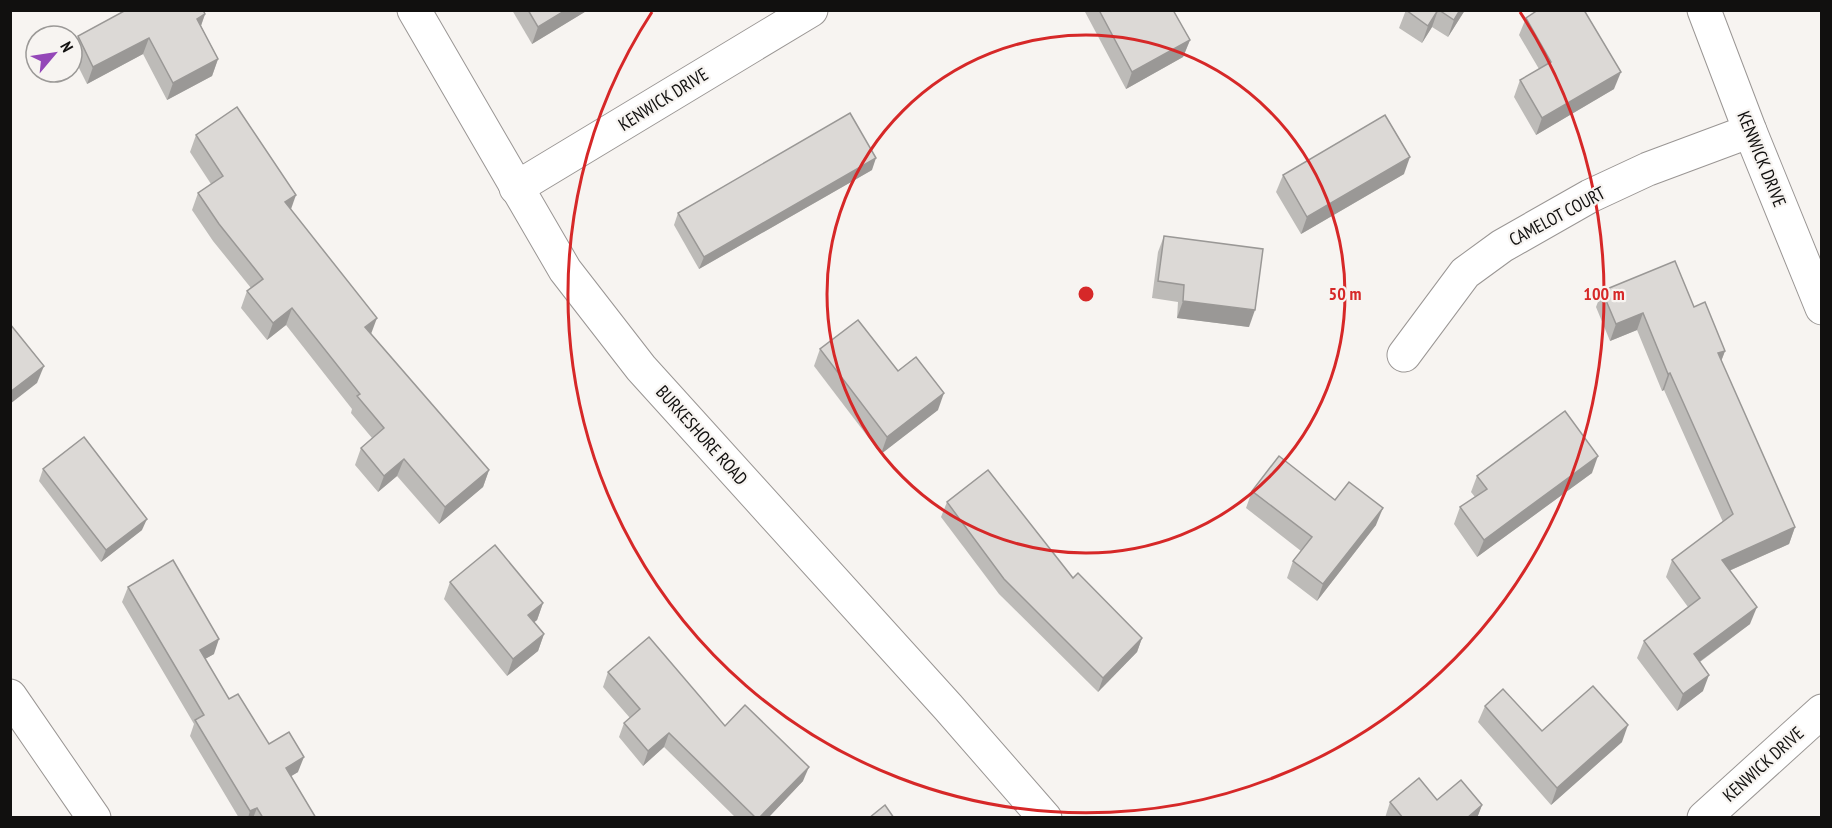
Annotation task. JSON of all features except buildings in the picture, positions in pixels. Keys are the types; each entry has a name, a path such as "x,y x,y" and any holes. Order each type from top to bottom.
{"street":[{"name":"BURKESHORE ROAD","path":"414,10 565,270 641,368 1045,818"},
{"name":"KENWICK DRIVE","path":"516,188 811,10"},
{"name":"KENWICK DRIVE","path":"1704,10 1821,308"},
{"name":"CAMELOT COURT","path":"1404,355 1465,273 1502,246 1590,196 1668,161 1750,130"},
{"path":"10,696 94,818"},
{"name":"KENWICK DRIVE","path":"1704,818 1821,711"}]}
